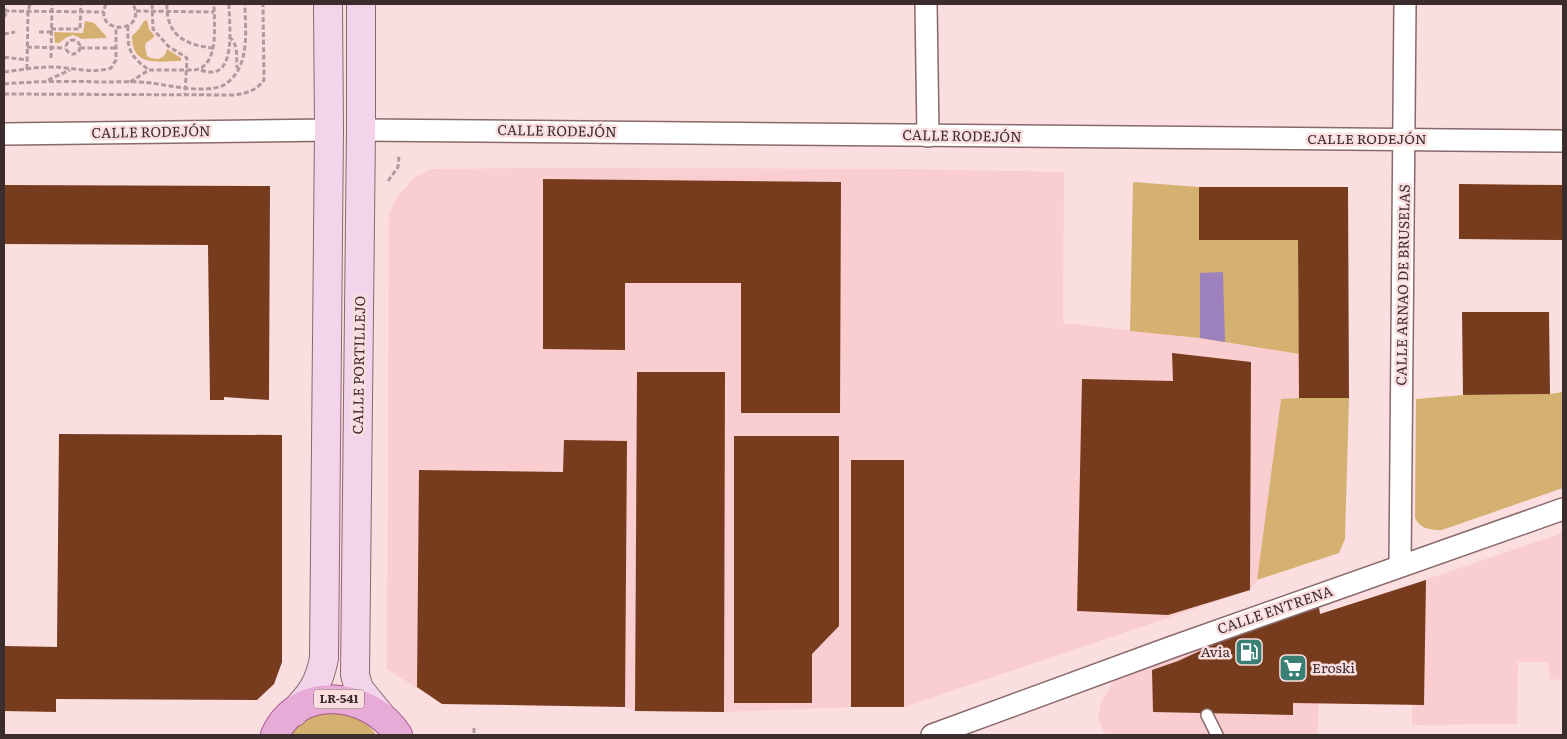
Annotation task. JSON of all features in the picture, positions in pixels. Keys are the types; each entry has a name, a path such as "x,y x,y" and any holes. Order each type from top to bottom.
{"main road":[{"path":"279,728 316,686 324,658 329,130 328,4"},
{"name":"CALLE PORTILLEJO","path":"361,4 355,675 359,689 397,730"},
{"name":"LR-541","path":"279,728 314,701 336,698 358,702 397,730"}],"street":[{"path":"926,4 928,136"},
{"name":"CALLE ARNAO DE BRUSELAS","path":"1400,566 1405,4"},
{"name":"CALLE RODEJÓN","path":"4,134 329,130"},
{"name":"CALLE RODEJÓN","path":"361,130 1563,141"},
{"name":"CALLE ENTRENA","path":"932,735 1175,654 1400,566 1563,509"}],"lane":[{"path":"1207,715 1217,735"}],"path":[{"path":"25,4 28,12"},
{"path":"27,69 28,12 30,4"},
{"path":"51,58 52,4"},
{"path":"39,32 80,30 81,4"},
{"path":"106,4 104,12 107,22 116,28 128,26 134,20 136,11 133,4"},
{"path":"152,4 153,29 168,46 187,58 188,70 185,94"},
{"path":"167,4 170,23 178,36 192,44 213,48"},
{"path":"201,70 209,62 213,48 214,4"},
{"path":"129,82 149,70 201,70 215,73 223,66 228,53 229,4"},
{"path":"4,84 45,81 129,82 186,88 220,86 227,83 242,62 244,53 245,4"},
{"path":"4,94 234,95 248,93 259,88 264,80 264,4"},
{"path":"4,17 5,11 104,12"},
{"path":"136,11 214,12"},
{"path":"128,26 127,38 130,51 138,62 149,70"},
{"path":"4,72 54,67 71,70 102,70 111,68 116,60 116,28"},
{"path":"4,34 14,32"},
{"path":"229,37 236,46 237,69"},
{"path":"66,48 68,42 73,40 77,41 80,48"},
{"path":"27,47 66,48"},
{"path":"66,48 72,55 78,52 80,48"},
{"path":"80,48 115,48"},
{"path":"4,57 27,60"},
{"path":"45,81 71,70"},
{"path":"474,728 474,735"}],"shaded area":[{"path":"147,20 149,29 154,37 146,43 147,56 154,59 160,58 166,53 167,49 181,58 181,61 156,62 142,58 137,53 133,46 132,36 144,21"},
{"path":"85,21 94,23 106,38 82,39 73,35 59,43 55,43 54,32 83,33"},
{"path":"432,169 906,169 1064,172 1063,323 1200,338 1299,354 1299,398 1281,399 1257,580 1250,590 904,707 724,712 635,711 625,707 442,704 387,669 389,214 397,197 415,177"},
{"path":"1133,182 1199,187 1298,240 1299,354 1200,338 1130,331"},
{"path":"1223,272 1225,342 1200,338 1200,273"},
{"path":"1563,392 1563,488 1442,530 1426,528 1417,522 1415,518 1416,399 1463,395 1550,394"},
{"path":"1349,398 1345,539 1339,553 1257,580 1281,399"},
{"path":"1563,533 1563,680 1550,679 1548,662 1518,662 1517,724 1412,725 1415,583"},
{"name":"Avia","path":"1319,607 1318,735 1105,735 1098,716 1101,703 1119,672"},
{"path":"323,712 346,714 360,719 376,735 289,735 304,721"}],"building":[{"path":"543,179 841,182 840,413 741,413 741,283 625,283 625,350 543,349"},
{"path":"1459,184 1563,185 1563,240 1459,239"},
{"path":"4,185 270,186 269,400 224,397 224,400 210,400 208,245 4,244"},
{"path":"1199,187 1348,187 1349,398 1299,398 1298,240 1199,240"},
{"path":"1462,312 1549,312 1550,394 1463,395"},
{"path":"1172,353 1251,362 1250,590 1168,615 1077,611 1082,379 1173,381"},
{"path":"637,372 725,372 724,712 635,711"},
{"path":"59,434 282,435 282,662 274,684 257,700 56,699 56,712 4,711 4,646 57,647"},
{"path":"734,436 839,436 839,626 812,654 812,703 734,703"},
{"path":"564,440 627,441 625,707 442,704 417,687 419,470 563,472"},
{"path":"851,460 904,460 904,707 851,707"},
{"path":"1426,580 1424,705 1293,703 1293,715 1153,712 1152,670 1178,661 1241,632 1319,607 1320,614"}],"place":[{"name":"Avia","path":"1249,652"},
{"name":"Eroski","path":"1293,668"}]}
